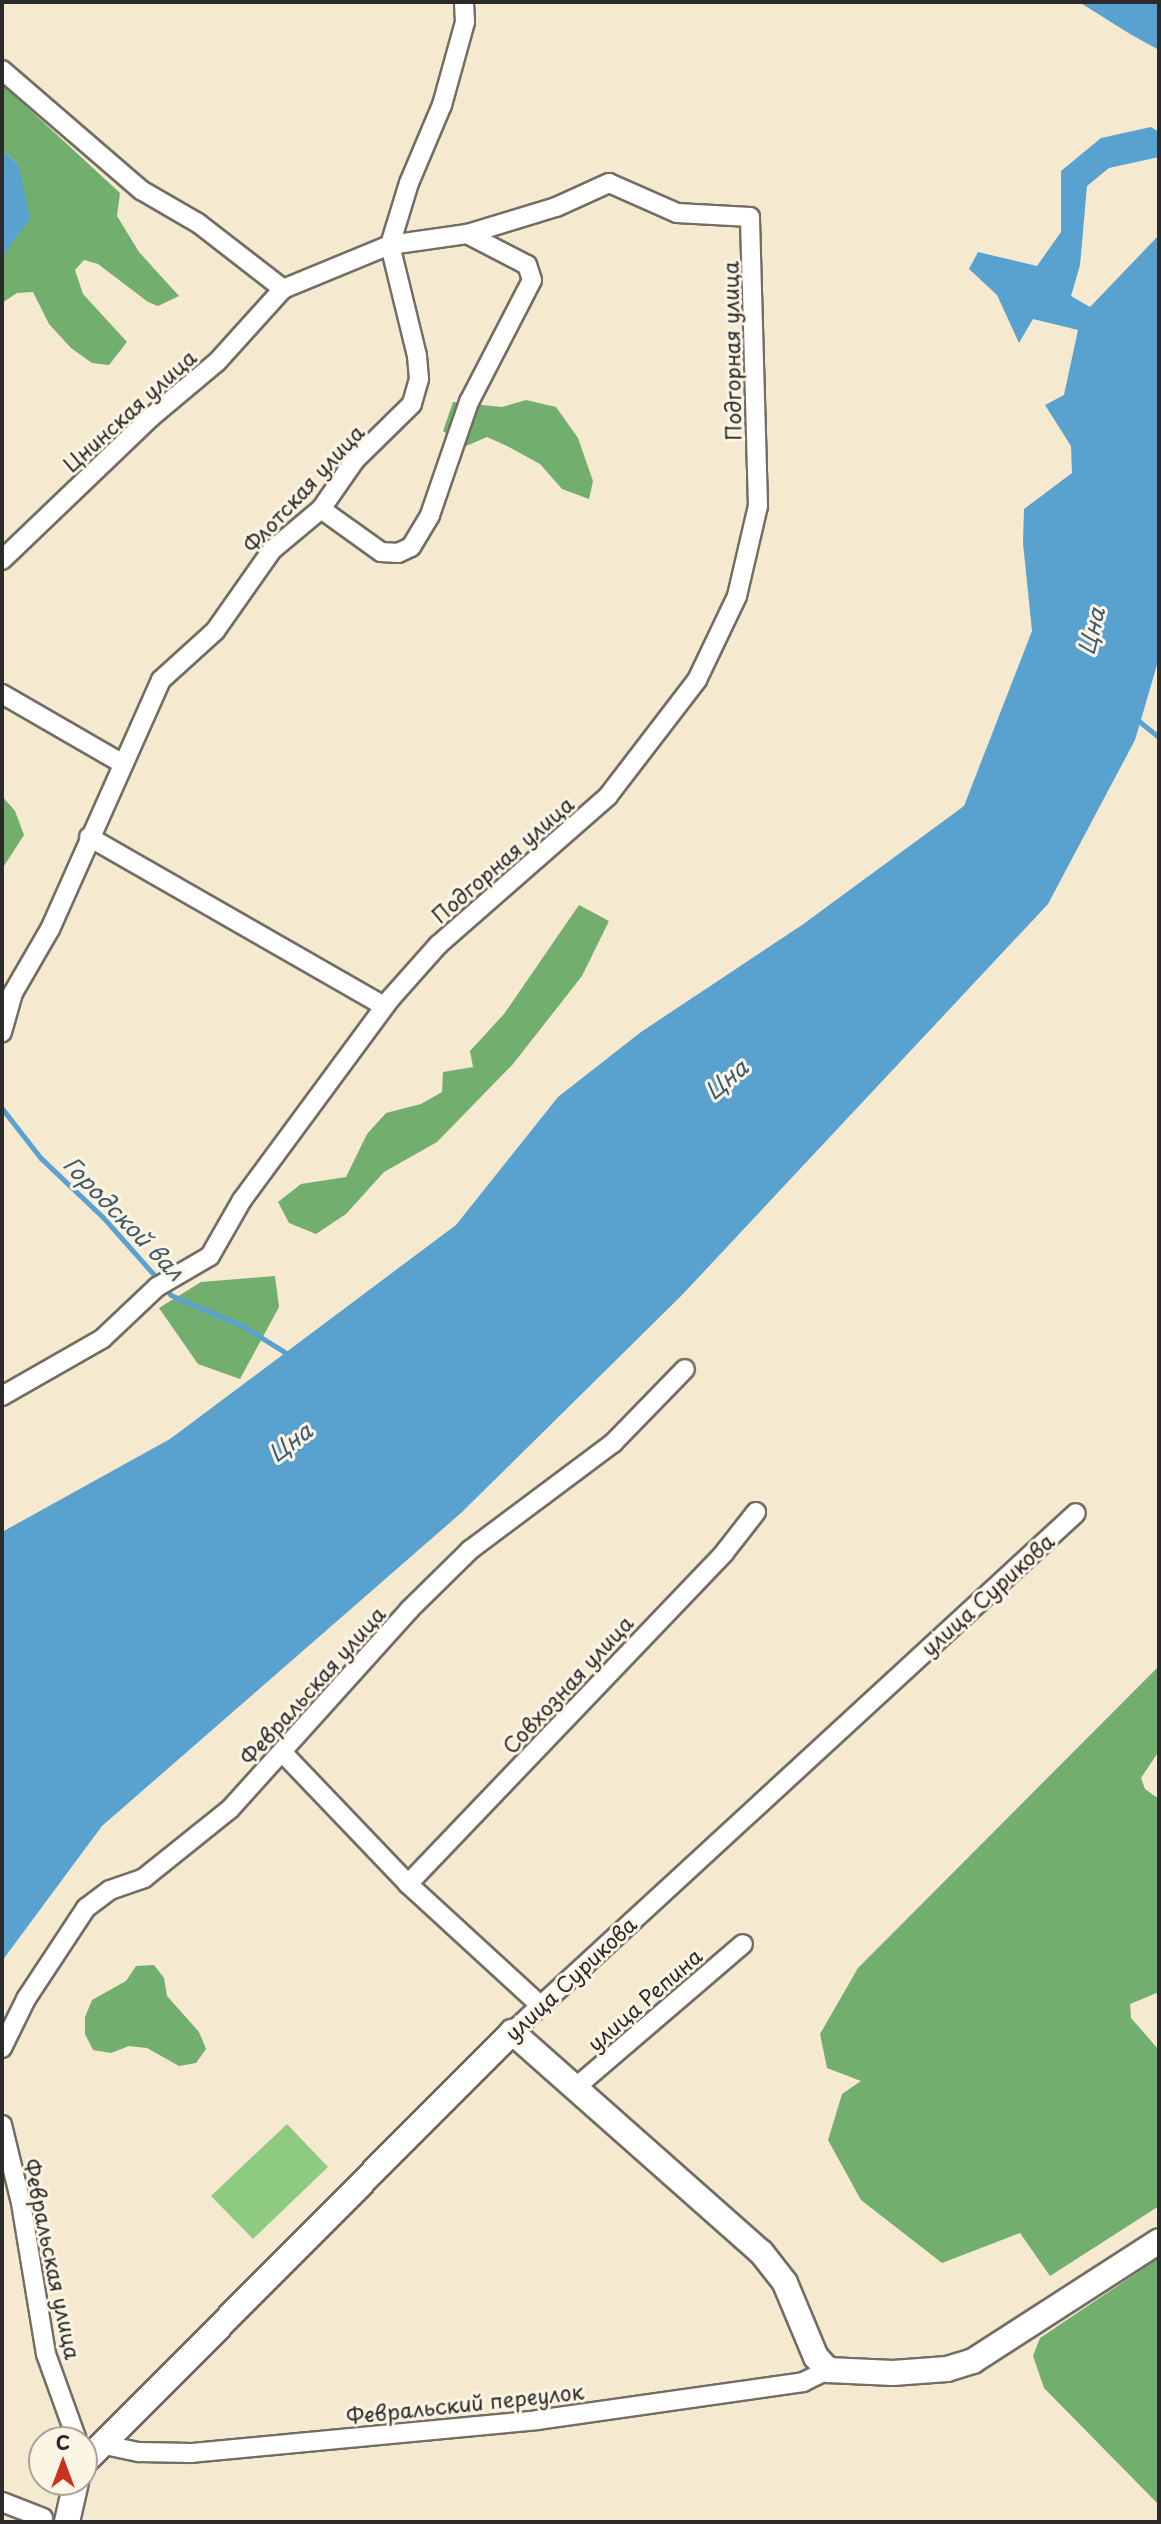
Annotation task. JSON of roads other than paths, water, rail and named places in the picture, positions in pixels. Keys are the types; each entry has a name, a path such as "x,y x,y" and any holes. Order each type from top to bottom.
{"street":[{"path":"390,245 409,183 442,105 465,22 464,2"},
{"path":"2,70 141,190 198,223 283,289 390,245 467,234 527,265 532,280 469,402 430,515 411,547 398,553 381,552 321,509"},
{"name":"Подгорная улица","path":"2,1396 102,1339 157,1287 210,1256 242,1200 384,1006 438,945 608,796 697,680 737,596 758,506 750,217 677,213 609,183 556,207 467,234"},
{"name":"Флотская улица","path":"2,1032 13,993 50,929 120,762 161,680 215,631 272,550 321,509 355,460 412,404 419,379 390,245"},
{"name":"Цнинская улица","path":"2,560 150,418 217,362 283,289"},
{"path":"2,694 120,762"},
{"path":"89,837 384,1006"},
{"name":"Февральская улица","path":"2,2048 26,1999 86,1908 110,1891 144,1878 183,1850 283,1754 409,1610 470,1550 613,1443 685,1369"},
{"name":"Совхозная улица","path":"408,1884 724,1553 756,1512"},
{"name":"улица Сурикова","path":"98,2451 540,2005 1076,1513"},
{"path":"283,1754 408,1884 540,2005"},
{"name":"улица Репина","path":"575,2088 743,1944"},
{"path":"512,2032 761,2252 785,2283 816,2357 828,2370 893,2373 947,2370 972,2361 1159,2241"},
{"name":"Февральская улица","path":"2,2125 5,2159 21,2203 46,2354 72,2426"},
{"name":"Февральский переулок","path":"105,2445 139,2452 191,2453 537,2420 803,2382 828,2370"},
{"path":"2,2502 58,2509"}],"water":[{"path":"1079,2 1159,2 1159,50 1130,34"},
{"name":"Цна","path":"1151,127 1159,132 1159,157 1109,168 1087,186 1080,265 1071,296 1090,307 1159,235 1159,658 1135,740 1048,904 682,1295 461,1513 102,1826 2,1961 2,1532 170,1439 456,1225 558,1097 641,1032 802,925 964,806 1032,631 1023,543 1024,509 1072,473 1071,446 1045,405 1064,395 1078,330 1033,319 1019,343 997,295 969,269 978,252 1037,266 1061,232 1061,171 1101,138"},
{"path":"2,150 18,164 30,218 2,257"}],"waterway":[{"path":"1138,720 1159,737"},
{"name":"Городской вал","path":"2,1108 41,1158 104,1218 159,1280"},
{"name":"Городской вал","path":"165,1287 171,1295 243,1326 288,1354"}]}
